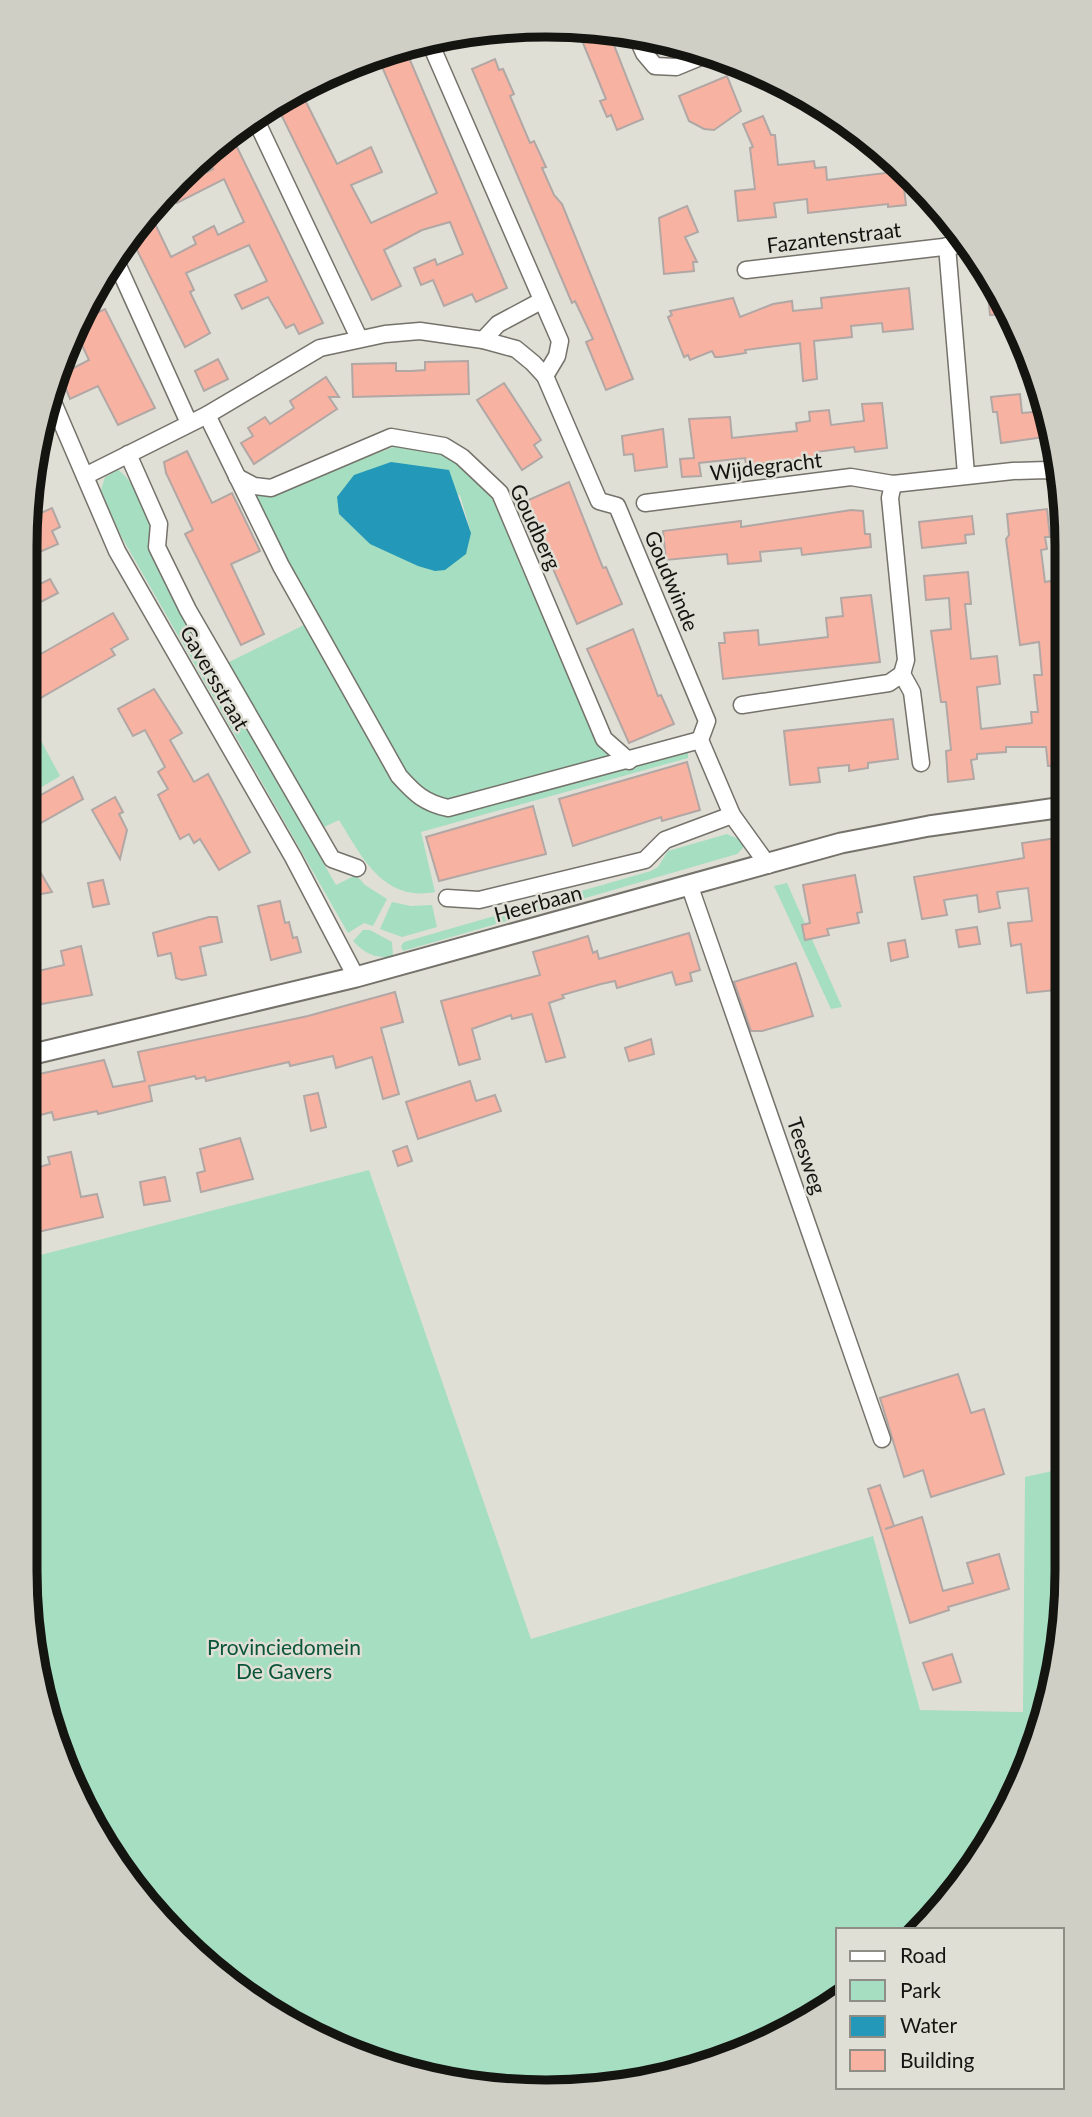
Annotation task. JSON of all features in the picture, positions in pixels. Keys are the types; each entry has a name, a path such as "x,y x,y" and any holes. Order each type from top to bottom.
{"street":[{"path":"641,46 655,66 676,67 695,59"},
{"path":"433,50 560,341 557,356 545,376"},
{"path":"259,126 359,338"},
{"name":"Fazantenstraat","path":"746,270 956,245"},
{"path":"947,246 966,474"},
{"path":"119,269 189,423"},
{"path":"85,476 207,415 293,361 320,348 359,338 420,331 484,340 498,324 541,301"},
{"name":"Goudwinde","path":"484,340 516,349 545,376 599,502 617,506 707,721 700,740 732,816 768,865"},
{"name":"Gaversstraat","path":"56,408 117,551 293,857 356,977"},
{"path":"207,415 287,577 399,776 416,796 431,804 448,808 700,740"},
{"name":"Goudberg","path":"237,477 254,486 271,488 391,437 444,446 462,457 500,494 604,739 629,761"},
{"path":"128,454 159,524 157,547 188,610 332,859 357,868"},
{"name":"Wijdegracht","path":"645,503 851,477 892,484 966,474 1049,471"},
{"path":"892,484 890,498 905,660 902,674 912,692 921,763"},
{"path":"743,705 889,683 902,674"},
{"name":"Heerbaan","path":"37,1053 356,977 690,887 841,843 929,826 1055,808"},
{"path":"447,898 479,901 645,860 665,840 732,816"},
{"name":"Teesweg","path":"690,887 882,1439"}],"green space":[{"path":"402,444 450,455 483,486 493,500 593,736 612,758 441,800 422,793 406,775 301,591 251,491 323,473","holes":["460,495 471,533 370,544 339,514"]},
{"path":"118,470 134,487 149,513 153,527 152,556 195,638 336,885 356,875 365,885 387,899 373,926 364,923 348,933 120,534 101,490 105,477"},
{"path":"306,624 394,779 418,804 432,810 450,814 688,752 688,758 421,832 435,892 401,890 376,874 339,820 322,828 229,662"},
{"path":"37,733 60,776 37,790"},
{"path":"727,834 743,841 743,848 737,854 403,951 401,946 404,942 651,871 658,867 668,851"},
{"path":"787,883 842,1007 831,1009 774,886"},
{"path":"392,902 411,906 432,905 437,927 402,937 380,929"},
{"path":"363,930 370,930 392,942 393,957 371,954 357,945 353,941"},
{"name":"Provinciedomein De Gavers","path":"369,1170 531,1639 873,1536 920,1710 1023,1712 1025,1477 1055,1470 1054,1604 1045,1670 1028,1735 1003,1796 987,1826 950,1881 909,1928 836,1928 836,1989 771,2028 678,2063 612,2076 579,2079 480,2076 414,2063 382,2053 321,2028 291,2012 210,1954 163,1907 105,1826 89,1796 64,1735 47,1670 38,1604 37,1256"}],"water":[{"path":"391,462 449,470 471,533 466,554 445,570 435,571 418,566 370,544 339,514 337,497 354,475"}],"building":[{"path":"581,38 612,41 643,119 617,130 611,115 607,117 600,101 606,99"},
{"path":"408,56 507,288 476,302 472,294 444,306 433,280 421,285 414,268 435,259 437,265 463,254 450,222 422,230 384,250 401,286 372,300 280,112 304,98 337,164 371,147 382,172 351,185 371,223 437,193 381,64"},
{"path":"495,59 499,70 503,69 514,94 510,96 530,143 534,141 546,167 542,168 554,195 562,204 633,379 606,390 586,342 593,339 575,301 572,303 472,69"},
{"path":"727,76 741,111 714,130 704,129 689,121 679,96"},
{"path":"763,116 771,135 775,135 778,165 814,161 815,168 826,167 827,180 892,172 903,184 906,205 888,207 888,204 808,213 807,199 774,203 776,217 738,221 735,191 755,189 750,148 753,147 743,124"},
{"path":"234,143 323,323 299,334 294,324 286,328 268,297 242,309 235,295 267,281 249,245 186,273 194,290 190,292 210,333 185,347 135,246 154,221 171,257 196,244 193,237 214,226 218,235 244,222 224,179 177,203 175,198 194,179 213,169 210,163"},
{"path":"687,206 698,232 685,237 697,262 693,262 694,271 664,274 659,218"},
{"path":"909,288 913,329 883,332 882,323 851,326 852,337 814,341 817,379 803,381 800,343 745,350 746,353 720,357 715,357 712,351 690,360 688,355 684,357 668,317 672,315 670,311 733,298 740,317 773,304 792,301 793,311 822,308 821,298"},
{"path":"988,293 1000,314 990,315"},
{"path":"96,307 99,312 105,309 155,408 118,425 98,386 70,399 64,383 68,371 89,360 80,341"},
{"path":"218,359 228,379 204,391 195,371"},
{"path":"468,361 469,394 353,397 352,364 396,363 396,371 411,371 425,370 425,362"},
{"path":"326,377 339,397 329,397 337,409 254,464 241,443 253,436 248,428 265,417 270,424 294,408 290,401"},
{"path":"504,383 541,440 534,445 542,457 522,470 477,400"},
{"path":"1020,394 1022,413 1037,412 1043,437 1001,443 997,412 993,412 991,397"},
{"path":"882,403 887,448 855,452 854,447 816,452 817,458 746,465 745,458 699,463 701,476 682,477 680,459 694,458 689,419 730,417 732,438 797,431 796,423 810,421 809,412 829,410 831,425 864,421 862,404"},
{"path":"663,429 667,467 635,471 633,454 624,455 622,436"},
{"path":"187,451 212,503 232,493 260,551 231,564 264,634 241,645 185,534 193,530 166,473 164,462"},
{"path":"569,482 603,568 606,567 622,604 577,624 524,502"},
{"path":"39,507 41,513 52,508 60,527 52,531 58,544 37,553"},
{"path":"1047,509 1050,537 1045,537 1047,549 1041,550 1045,582 1055,580 1055,766 1048,766 1046,747 1006,747 1006,752 977,754 977,759 971,760 974,779 948,782 946,751 951,750 946,702 941,702 931,631 951,629 949,598 926,600 924,576 968,572 971,604 965,604 971,659 997,656 1000,684 977,687 981,729 1032,723 1031,712 1038,712 1034,675 1042,675 1039,642 1020,645 1006,539 1009,535 1007,514"},
{"path":"851,510 863,511 865,534 870,534 871,547 802,555 801,548 760,552 761,561 728,564 727,554 666,560 663,531 741,521 741,527"},
{"path":"972,516 974,534 965,535 966,543 922,548 919,522"},
{"path":"50,579 58,593 37,604 37,586"},
{"path":"871,595 880,662 723,679 719,643 725,643 724,633 758,630 759,645 828,637 826,618 843,616 841,598"},
{"path":"113,613 128,639 111,649 115,655 37,700 37,656"},
{"path":"633,629 658,696 661,695 674,724 629,743 587,649"},
{"path":"154,689 182,733 170,740 194,782 208,774 250,852 219,870 200,839 194,843 189,834 180,839 158,795 168,789 158,772 165,767 145,730 133,736 118,709"},
{"path":"893,719 898,759 868,763 868,768 849,771 849,765 818,768 820,782 790,785 784,731"},
{"path":"687,762 700,810 662,821 661,817 573,846 559,799"},
{"path":"73,777 83,799 37,825 37,797"},
{"path":"115,797 123,812 119,814 127,830 120,859 92,810"},
{"path":"533,806 546,854 439,881 426,837"},
{"path":"1055,838 1055,990 1027,993 1021,944 1011,946 1008,923 1032,921 1028,888 997,892 1000,908 979,912 977,895 944,900 947,915 922,919 914,877 1024,858 1022,843"},
{"path":"37,866 52,892 37,895"},
{"path":"855,875 862,912 857,913 859,923 827,929 829,935 805,940 802,925 810,923 803,885"},
{"path":"103,880 109,904 93,907 88,883"},
{"path":"280,901 285,923 289,922 293,938 297,937 301,952 271,960 258,906"},
{"path":"217,917 222,942 200,947 206,975 182,980 176,978 171,953 158,956 153,933"},
{"path":"977,927 980,944 959,947 956,930"},
{"path":"689,933 700,970 690,973 692,981 676,985 672,972 617,988 615,981 601,984 562,995 564,998 549,1003 565,1057 546,1062 532,1014 512,1019 511,1015 472,1029 480,1059 459,1065 441,1001 540,975 533,952 588,936 593,953 597,951 599,959"},
{"path":"905,940 908,957 891,961 888,943"},
{"path":"81,946 92,995 37,1005 37,971 64,965 61,951"},
{"path":"796,963 813,1016 762,1031 751,1031 734,982"},
{"path":"395,992 403,1022 381,1028 399,1094 383,1099 372,1057 336,1068 333,1056 290,1066 289,1062 206,1081 205,1077 196,1079 195,1076 149,1086 152,1101 98,1114 97,1111 54,1120 52,1112 37,1116 37,1074 104,1060 113,1087 145,1081 138,1052 308,1016"},
{"path":"651,1039 654,1054 629,1061 625,1048"},
{"path":"470,1081 476,1101 495,1095 501,1111 418,1139 406,1102"},
{"path":"318,1093 326,1127 311,1131 304,1096"},
{"path":"240,1138 253,1179 201,1192 197,1173 205,1171 200,1149"},
{"path":"407,1146 412,1161 398,1166 393,1151"},
{"path":"71,1152 81,1197 97,1194 103,1217 37,1232 37,1168 50,1164 48,1157"},
{"path":"165,1177 170,1201 144,1205 140,1182"},
{"path":"958,1374 971,1413 984,1409 1004,1474 931,1497 923,1470 904,1477 880,1398"},
{"path":"880,1485 894,1526 885,1529 922,1517 943,1591 973,1583 967,1563 999,1554 1009,1589 948,1607 949,1610 910,1623 868,1489"},
{"path":"952,1654 961,1682 933,1690 923,1663"}]}
